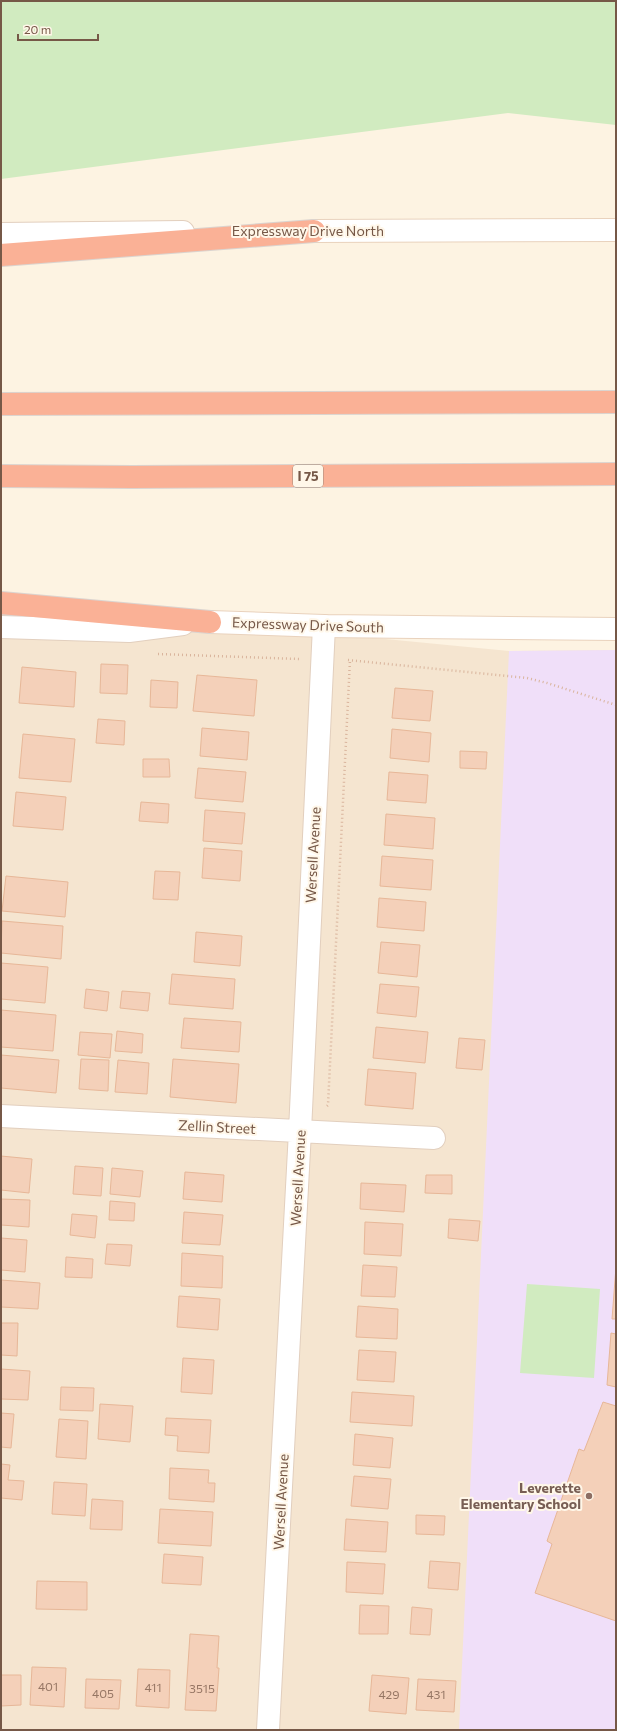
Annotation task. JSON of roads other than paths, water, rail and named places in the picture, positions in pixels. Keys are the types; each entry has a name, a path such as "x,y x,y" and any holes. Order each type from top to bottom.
{"highway":[{"path":"1,255 314,231"},
{"path":"1,404 616,402"},
{"name":"I 75","path":"1,476 132,477 616,474"},
{"path":"1,603 210,622"}],"street":[{"name":"Expressway Drive North","path":"1,234 616,230"},
{"name":"Expressway Drive South","path":"1,627 129,630 210,622 324,626 616,629"},
{"name":"Wersell Avenue","path":"268,1730 300,1131 324,626"},
{"name":"Zellin Street","path":"1,1116 434,1138"}],"place":[{"name":"Leverette Elementary School","path":"589,1496"}]}
